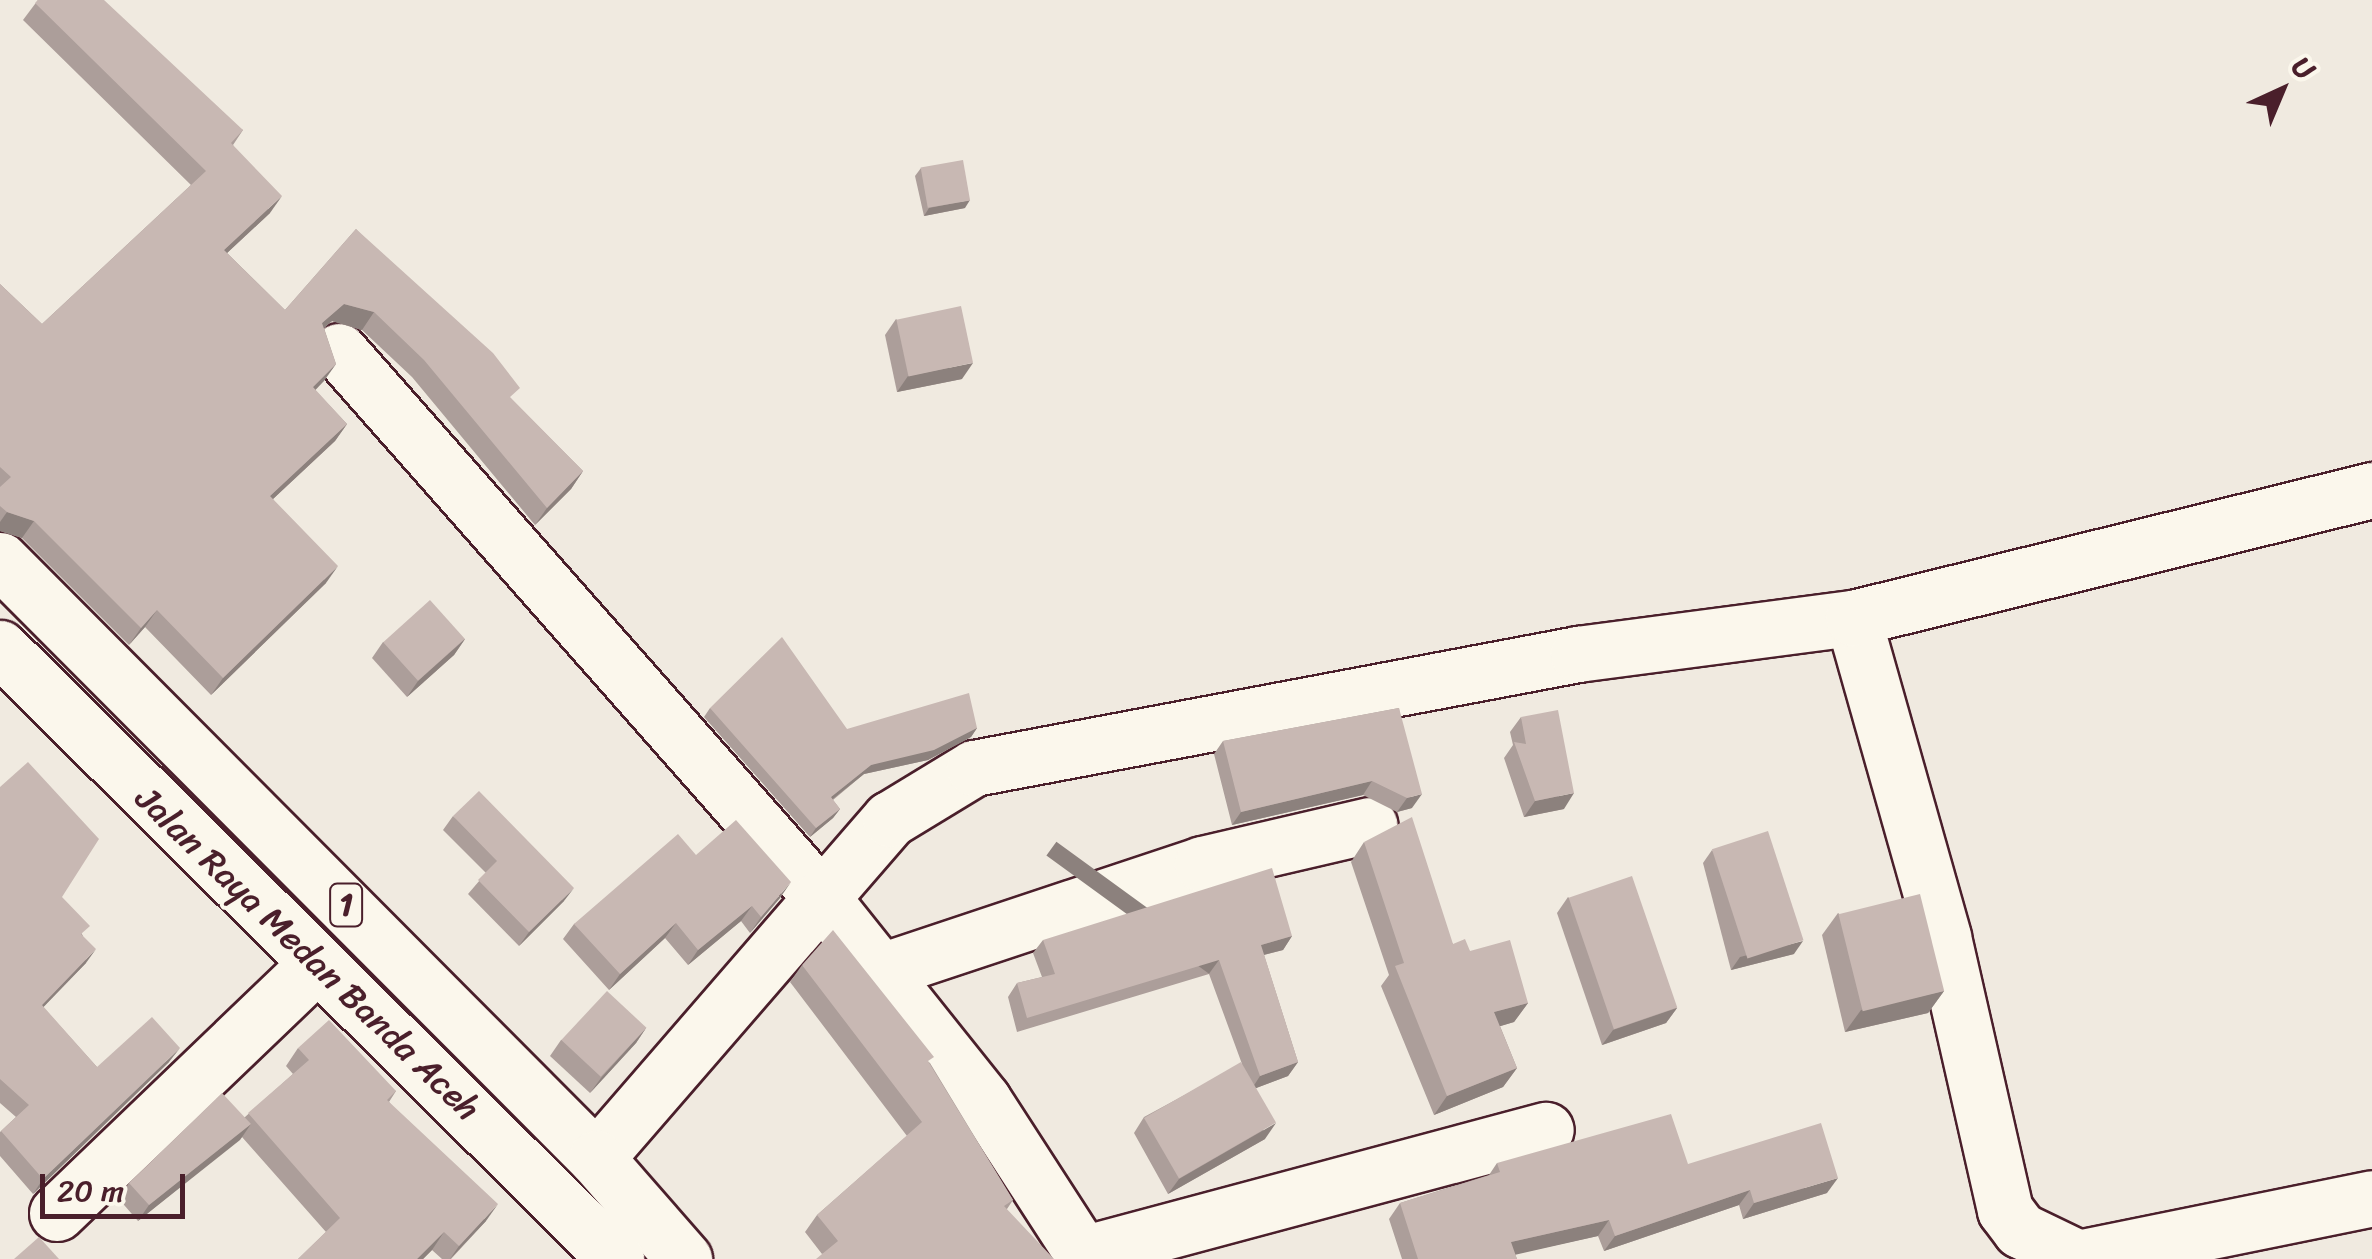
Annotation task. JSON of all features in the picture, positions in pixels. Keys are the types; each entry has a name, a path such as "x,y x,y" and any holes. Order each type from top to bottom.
{"main road":[{"path":"339,351 822,897 982,1100 1084,1256 1546,1130"},
{"path":"596,1158 890,818 974,768 1578,654 1853,618 2372,490"},
{"name":"Jalan Raya Medan Banda Aceh","path":"0,560 596,1158 684,1259"},
{"path":"1853,618 1943,937 2005,1210 2020,1230 2078,1258 2372,1198"},
{"name":"Jalan Raya Medan Banda Aceh","path":"0,648 315,966 616,1259"},
{"path":"882,972 1202,864 1370,825"},
{"path":"56,1214 315,966"}],"building":[{"path":"104,0 243,130 231,143 282,196 224,250 285,310 356,229 493,353 520,388 510,397 583,471 547,508 424,360 374,312 344,304 322,323 336,364 313,387 347,424 270,496 338,566 223,678 157,610 141,628 34,521 0,506 0,487 11,477 0,467 0,284 42,324 206,171 35,3"},
{"path":"963,160 970,200 928,208 921,167"},
{"path":"961,306 973,363 909,376 896,320"},
{"path":"430,600 465,639 418,681 383,642"},
{"path":"782,637 847,729 969,693 977,728 934,750 871,765 831,797 840,809 816,828 710,708"},
{"path":"1399,708 1422,794 1407,798 1372,781 1241,812 1223,741"},
{"path":"1558,710 1574,793 1535,801 1514,742 1526,744 1521,717"},
{"path":"28,762 99,839 62,897 90,926 81,934 96,949 42,1005 97,1067 152,1017 180,1048 43,1179 1,1131 29,1105 0,1079 0,787"},
{"path":"479,791 574,888 529,932 478,880 497,861 453,816"},
{"path":"1412,817 1453,944 1465,939 1470,951 1510,940 1528,1003 1494,1012 1517,1068 1447,1096 1395,966 1404,963 1364,842"},
{"path":"736,820 791,882 761,917 752,906 698,950 676,923 620,974 574,924 678,834 696,855"},
{"path":"1768,831 1804,940 1747,959 1712,849"},
{"path":"1272,868 1292,936 1261,945 1298,1062 1260,1076 1219,960 1027,1018 1017,983 1055,974 1043,940"},
{"path":"1632,876 1677,1007 1614,1029 1569,898"},
{"path":"1920,894 1944,991 1863,1011 1838,914"},
{"path":"833,930 934,1057 928,1061 1013,1200 1004,1206 1054,1259 816,1259 838,1241 817,1215 922,1122 802,965"},
{"path":"607,991 646,1028 601,1077 561,1040"},
{"path":"329,1020 396,1091 387,1100 498,1204 459,1246 444,1232 417,1259 298,1259 340,1218 248,1113 309,1060 298,1048"},
{"path":"1241,1062 1276,1123 1179,1179 1144,1118"},
{"path":"222,1093 251,1124 149,1205 129,1183"},
{"path":"1671,1114 1688,1164 1821,1123 1838,1178 1754,1203 1750,1190 1615,1236 1609,1220 1511,1242 1517,1259 1418,1259 1400,1203 1500,1172 1497,1163"},
{"path":"39,1237 59,1259 14,1259"}]}
